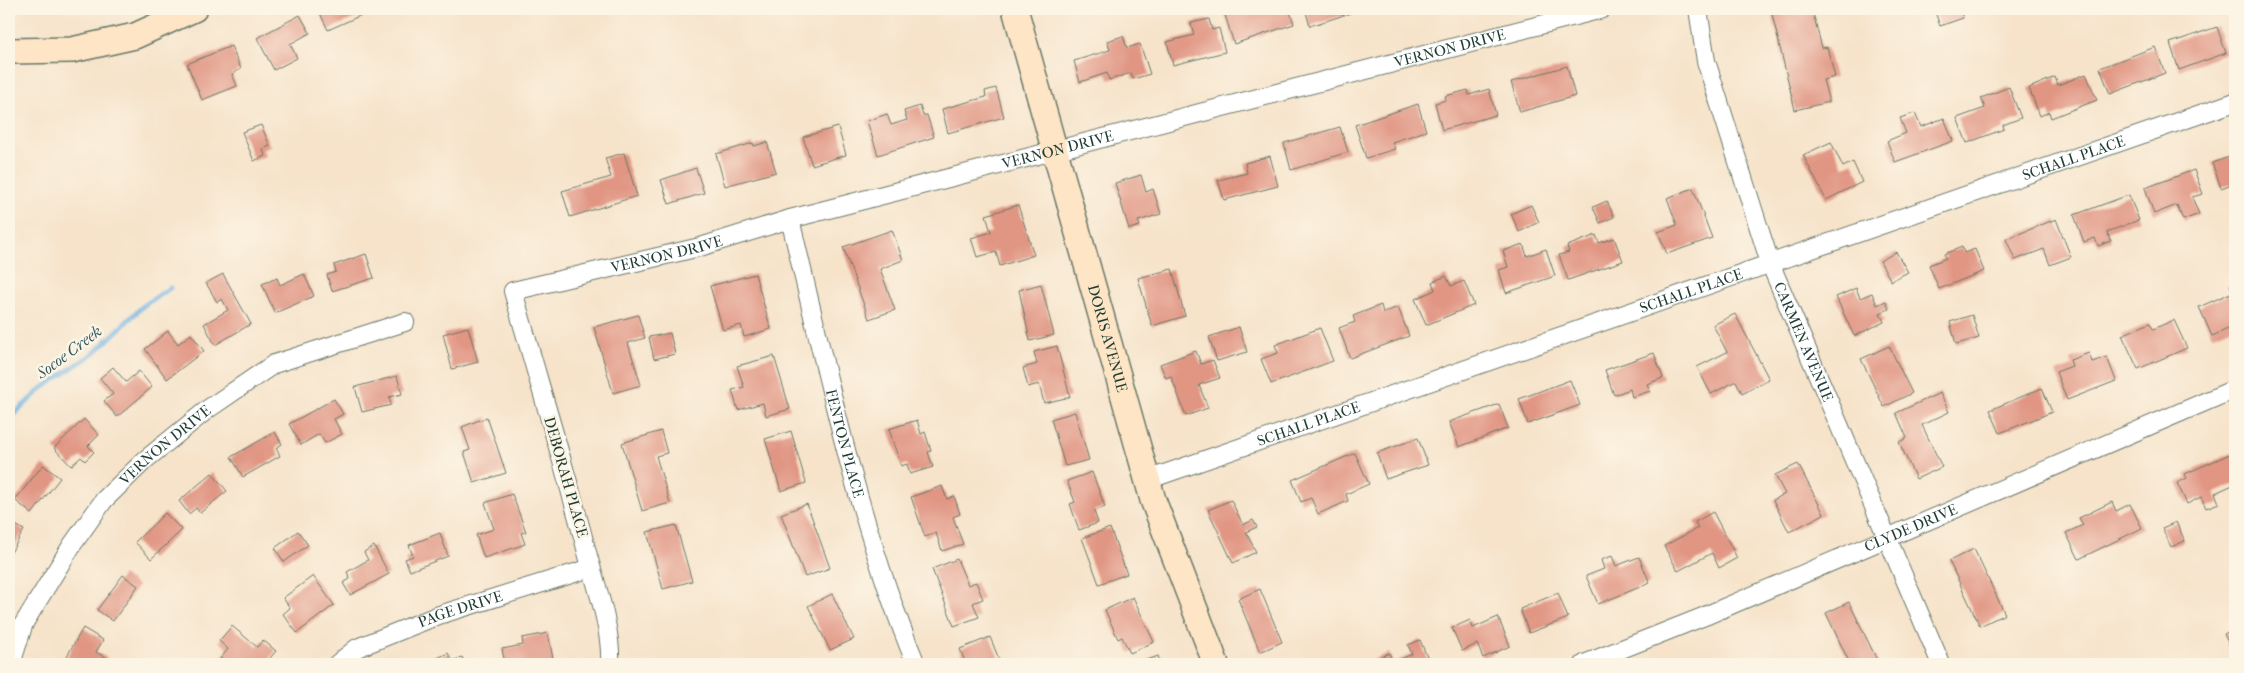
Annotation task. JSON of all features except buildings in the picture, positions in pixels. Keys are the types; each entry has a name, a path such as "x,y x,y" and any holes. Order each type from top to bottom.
{"street":[{"path":"9,52 72,50 135,36 194,9"},
{"name":"DORIS AVENUE","path":"1015,9 1147,480 1216,664"},
{"name":"VERNON DRIVE","path":"513,292 700,247 790,219 1602,9"},
{"name":"CARMEN AVENUE","path":"1698,9 1706,60 1770,263 1941,664"},
{"name":"SCHALL PLACE","path":"1147,480 2235,102"},
{"name":"FENTON PLACE","path":"790,219 861,502 879,562 916,664"},
{"name":"DEBORAH PLACE","path":"513,292 591,568 611,652 610,664"},
{"name":"VERNON DRIVE","path":"11,664 24,624 72,545 104,500 144,460 208,409 274,364 405,322"},
{"name":"CLYDE DRIVE","path":"1584,664 1705,616 2235,389"},
{"name":"PAGE DRIVE","path":"337,664 357,648 439,615 591,568"}],"waterway":[{"name":"Socoe Creek","path":"9,419 41,389 94,353 143,306 170,288"}]}
